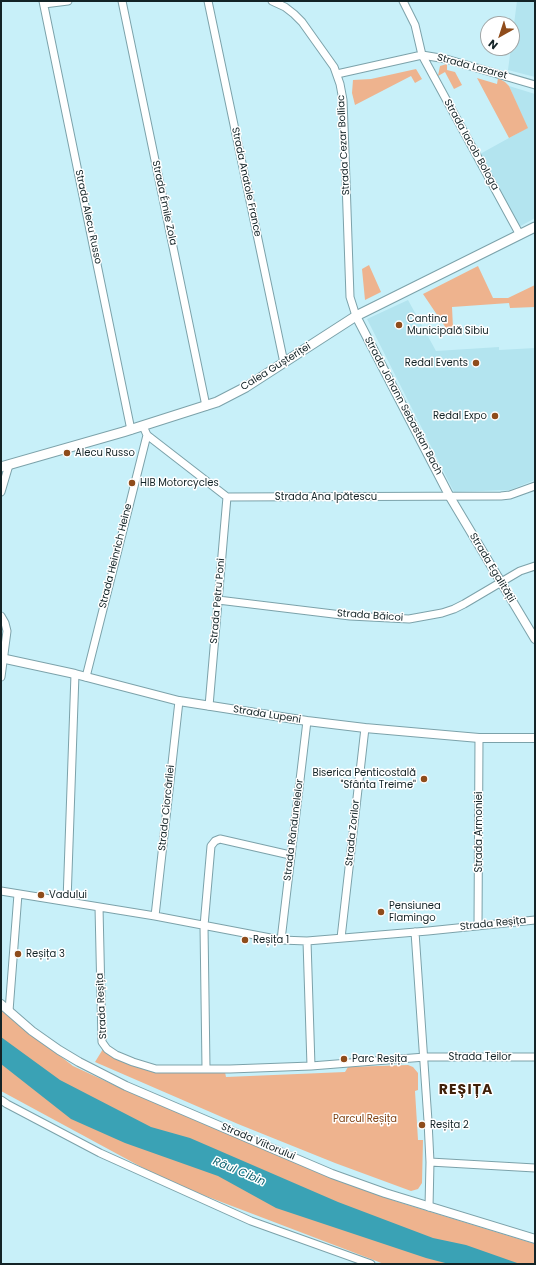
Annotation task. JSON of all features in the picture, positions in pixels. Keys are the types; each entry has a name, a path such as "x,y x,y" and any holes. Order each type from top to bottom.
{"main road":[{"name":"Calea Gușteriței","path":"5,466 131,430 206,406 237,392 356,316 520,235 534,231"}],"street":[{"path":"44,3 68,1"},
{"name":"Strada Émile Zola","path":"122,1 206,406"},
{"name":"Strada Anatole France","path":"208,1 284,363"},
{"name":"Strada Cezar Bolliac","path":"272,1 285,7 302,22 334,67 337,74 343,100 350,297 356,316"},
{"name":"Strada Iacob Bologa","path":"403,1 415,25 422,55 520,235"},
{"name":"Strada Alecu Russo","path":"44,3 131,430"},
{"name":"Strada Lazaret","path":"337,74 422,55 446,59 535,85"},
{"name":"Strada Johann Sebastian Bach","path":"356,316 450,497"},
{"path":"143,426 147,435 227,497"},
{"name":"Strada Heinrich Heine","path":"86,677 147,435"},
{"path":"1,492 5,466"},
{"name":"Strada Ana Ipătescu","path":"227,497 501,496 510,495 535,486"},
{"name":"Strada Petru Poni","path":"209,706 227,497"},
{"name":"Strada Egalității","path":"450,497 535,639"},
{"name":"Strada Băicoi","path":"218,600 350,616 409,619 442,613 454,609 520,571 535,566"},
{"path":"1,616 7,631 2,658 1,676"},
{"name":"Strada Lupeni","path":"2,658 75,674 179,700 307,721 365,728 479,738 535,738"},
{"path":"67,901 75,674"},
{"name":"Strada Ciorcârliei","path":"155,916 179,700"},
{"name":"Strada Rândunelelor","path":"281,940 307,721"},
{"name":"Strada Zorilor","path":"341,938 365,728"},
{"name":"Strada Armoniei","path":"478,926 479,738"},
{"path":"206,1068 204,926 211,846 214,841 220,839 290,855"},
{"name":"Strada Reșița","path":"1,891 155,916 281,940 307,941 535,920"},
{"path":"9,1011 18,894"},
{"name":"Strada Reșița","path":"100,907 102,1042 107,1049 116,1055 156,1069 310,1066 425,1057"},
{"path":"415,932 425,1057 430,1162 429,1207"},
{"path":"307,941 310,1066"},
{"name":"Strada Viitorului","path":"1,1004 32,1031 59,1050 126,1086 332,1174 385,1193 535,1239"},
{"name":"Strada Teilor","path":"425,1057 535,1057"},
{"path":"1,1100 100,1153 251,1221 371,1264"},
{"path":"430,1162 535,1168"}],"shaded area":[{"path":"517,1 535,1 535,77 508,70 510,56 520,56 520,16 515,16"},
{"path":"509,86 535,94 535,218 519,227 480,154 527,128"},
{"path":"408,300 436,351 499,347 499,350 535,348 535,480 510,490 454,492 367,319"}],"green space":[{"path":"447,64 447,70 455,72 462,85 454,89 445,72 438,76 440,66"},
{"path":"416,69 422,79 415,83 411,76 355,105 352,93 353,80 371,79"},
{"path":"477,78 497,84 498,78 505,82 509,86 528,128 509,138"},
{"path":"369,265 381,292 365,300 362,269"},
{"path":"478,266 493,298 508,298 535,285 535,307 510,308 509,303 452,307 453,328 460,328 460,333 450,334 423,294"},
{"path":"1,1010 73,1066 127,1091 324,1175 395,1201 535,1244 535,1264 384,1264 169,1182 1,1091"},
{"name":"Parcul Reșița","path":"103,1049 156,1072 225,1072 226,1077 345,1072 348,1067 408,1065 413,1067 418,1073 418,1090 415,1091 418,1140 423,1140 422,1183 418,1189 411,1191 335,1163 238,1124 95,1062"}],"water":[{"name":"Râul Cibin","path":"1,1037 60,1080 151,1127 190,1138 338,1202 433,1238 466,1245 520,1264 449,1264 426,1258 276,1208 218,1176 125,1143 71,1119 1,1064"}],"place":[{"name":"Cantina Municipală Sibiu","path":"399,325"},
{"name":"Redal Events","path":"476,363"},
{"name":"Redal Expo","path":"495,416"},
{"name":"Alecu Russo","path":"67,453"},
{"name":"HIB Motorcycles","path":"132,483"},
{"name":"Biserica Penticostală \"Sfânta Treime\"","path":"424,779"},
{"name":"Vadului","path":"41,895"},
{"name":"Pensiunea Flamingo","path":"381,912"},
{"name":"Reșița 1","path":"245,940"},
{"name":"Reșița 3","path":"18,954"},
{"name":"Parc Reșița","path":"344,1059"},
{"name":"Reșița 2","path":"422,1125"}],"district":[{"name":"REȘIȚA","path":"466,1090"}]}
